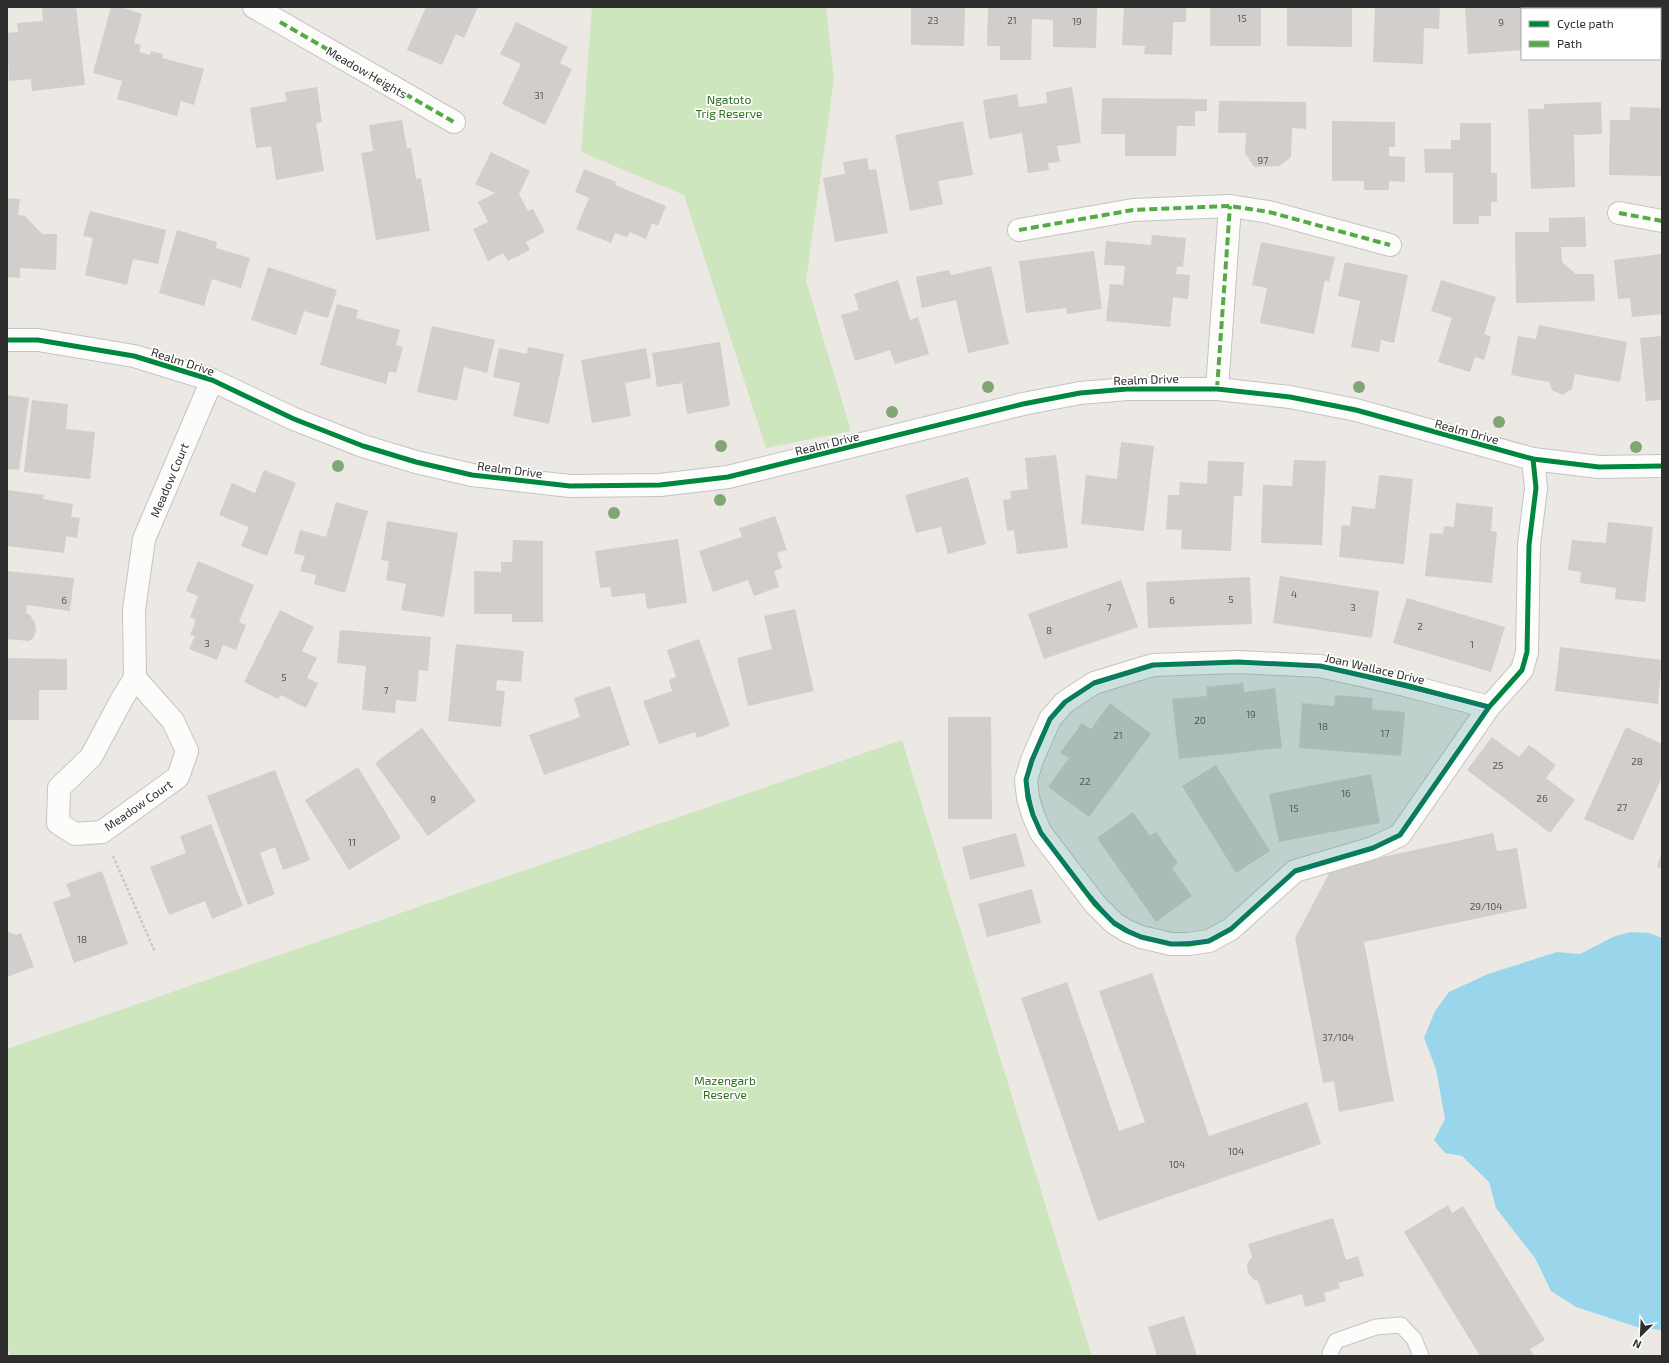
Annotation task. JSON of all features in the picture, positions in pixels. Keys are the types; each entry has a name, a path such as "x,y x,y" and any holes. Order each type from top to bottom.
{"street":[{"name":"Meadow Heights","path":"254,7 454,122"},
{"path":"1217,389 1230,206"},
{"path":"1019,230 1133,210 1230,206 1269,212 1390,245"},
{"path":"1619,213 1662,221"},
{"name":"Realm Drive","path":"7,340 38,340 134,356 212,380 294,419 363,446 416,462 472,475 570,486 660,485 728,477 1008,408 1080,393 1126,389 1217,389 1290,397 1356,410 1533,459 1599,467 1662,466"},
{"name":"Meadow Court","path":"135,678 173,721 187,751 178,777 102,832 76,834 58,823 59,788 91,757 135,678 134,610 144,539 212,380"},
{"name":"Joan Wallace Drive","path":"1489,707 1405,685 1320,666 1238,662 1153,665 1094,683 1065,702 1050,719 1032,760 1026,780 1028,798 1033,815 1042,833 1095,904 1114,923 1141,937 1171,944 1189,944 1209,941 1230,930 1295,871 1373,848 1400,835 1489,707 1522,670 1527,652 1529,545 1536,488 1533,459"}],"lane":[{"path":"1331,1356 1330,1353 1336,1341 1376,1327 1401,1325 1414,1339 1421,1356"}],"path":[{"path":"102,832 155,952"}],"highlighted area":[{"path":"1238,662 1320,666 1489,707 1400,835 1373,848 1295,871 1231,929 1209,941 1171,944 1141,937 1114,923 1077,881 1041,833 1033,815 1026,780 1038,745 1050,719 1065,702 1094,683 1153,665"}],"green space":[{"name":"Ngatoto Trig Reserve","path":"592,7 826,7 834,79 806,281 851,431 766,448 684,195 581,152"},
{"name":"Mazengarb Reserve","path":"902,740 1092,1356 10,1356 7,1345 7,1049"}],"water":[{"path":"1630,932 1649,933 1662,938 1662,1330 1637,1327 1576,1307 1551,1291 1535,1258 1496,1208 1489,1182 1462,1156 1445,1153 1434,1140 1445,1119 1436,1069 1424,1038 1435,1011 1449,992 1488,974 1557,952 1580,954 1613,937"}],"building":[{"path":"42,7 76,7 85,85 32,91 31,79 9,81 7,33 18,32 17,23 43,21"},
{"path":"111,7 120,7 142,14 134,43 141,45 139,52 150,55 151,51 163,54 162,58 204,69 194,105 181,101 177,116 117,99 122,81 93,73"},
{"path":"426,7 478,7 464,38 456,34 442,65 407,50"},
{"path":"911,7 965,7 964,46 911,45"},
{"path":"988,7 1097,7 1096,48 1053,47 1053,20 1032,19 1031,60 1000,60 1000,46 987,46"},
{"path":"1124,7 1186,7 1186,22 1173,22 1172,55 1144,54 1145,46 1122,45"},
{"path":"1210,7 1261,7 1261,46 1210,46"},
{"path":"1287,7 1352,7 1352,47 1287,46"},
{"path":"1375,7 1440,7 1439,29 1424,28 1423,64 1373,62"},
{"path":"1465,7 1528,7 1521,8 1521,50 1468,54"},
{"path":"1554,7 1616,7 1616,8"},
{"path":"1662,7 1662,32 1661,8 1641,8"},
{"path":"516,22 568,47 560,63 572,69 545,125 502,104 521,64 500,54"},
{"path":"317,87 322,122 316,123 324,171 276,180 271,146 256,148 250,108 287,101 285,92"},
{"path":"1072,87 1081,143 1057,146 1060,162 1048,163 1049,170 1028,173 1022,133 989,139 983,100 1017,94 1019,107 1047,103 1046,92"},
{"path":"1102,98 1207,99 1207,111 1195,111 1195,126 1177,126 1176,156 1125,156 1125,134 1101,134"},
{"path":"1219,101 1306,102 1306,129 1292,128 1291,157 1279,166 1254,167 1245,153 1246,133 1218,133"},
{"path":"1601,102 1602,134 1574,135 1575,187 1531,189 1528,109 1544,109 1544,104"},
{"path":"1630,107 1662,108 1662,176 1609,175 1610,120 1630,120"},
{"path":"402,120 407,149 411,148 416,179 421,178 430,231 376,240 361,153 373,151 369,125"},
{"path":"963,121 973,175 938,181 943,204 910,211 895,135"},
{"path":"1332,121 1395,122 1395,147 1389,147 1389,156 1405,157 1405,182 1389,181 1389,190 1364,190 1364,181 1332,181"},
{"path":"1460,123 1491,123 1491,173 1497,173 1497,202 1491,202 1491,216 1479,216 1479,224 1453,224 1453,173 1425,173 1424,149 1451,149 1451,140 1460,140"},
{"path":"491,152 530,171 519,194 528,211 533,209 545,232 526,242 530,250 508,261 503,253 488,261 473,229 488,222 478,202 495,193 475,184"},
{"path":"867,158 869,170 876,169 888,233 835,242 823,178 845,174 843,162"},
{"path":"584,169 616,182 615,185 666,206 658,226 652,223 646,239 630,232 627,237 615,233 611,243 576,229 589,198 575,192"},
{"path":"7,198 20,199 18,215 25,216 42,234 57,234 56,270 20,268 20,278 7,277"},
{"path":"90,211 166,230 158,264 133,259 127,285 85,275 93,238 83,236"},
{"path":"1585,217 1586,247 1561,247 1562,262 1576,274 1594,274 1595,301 1516,303 1515,232 1549,232 1549,218"},
{"path":"177,230 217,242 216,248 250,258 241,288 212,279 204,306 159,293"},
{"path":"1152,235 1186,238 1183,267 1177,266 1176,274 1190,275 1188,299 1173,297 1170,327 1106,321 1110,284 1123,285 1125,266 1104,265 1106,241 1151,245"},
{"path":"1261,242 1335,257 1329,282 1325,280 1314,334 1260,323 1267,288 1252,285"},
{"path":"1094,251 1102,309 1067,314 1066,308 1026,313 1019,261"},
{"path":"1662,254 1662,314 1632,317 1630,298 1618,299 1614,260"},
{"path":"1345,262 1408,275 1394,343 1381,340 1379,352 1351,347 1360,301 1338,296"},
{"path":"991,266 1009,344 968,353 956,300 922,308 916,277 949,270 951,275"},
{"path":"268,267 337,290 328,318 304,311 296,335 251,320"},
{"path":"898,280 910,320 918,317 929,354 895,364 890,350 855,361 841,315 859,310 854,294"},
{"path":"1441,280 1496,297 1484,334 1491,337 1484,360 1475,357 1470,372 1438,362 1452,318 1431,311"},
{"path":"337,304 358,310 356,318 400,330 396,345 403,347 396,373 389,371 386,384 320,365"},
{"path":"1539,325 1627,342 1620,382 1575,374 1572,389 1562,395 1552,390 1549,382 1511,375 1518,336 1536,339"},
{"path":"432,326 495,340 487,373 464,367 457,401 417,392"},
{"path":"1662,336 1662,400 1646,401 1640,338"},
{"path":"720,342 730,406 687,414 682,383 657,387 652,353"},
{"path":"528,347 564,354 549,424 513,416 520,383 493,377 499,348 527,354"},
{"path":"646,348 651,378 625,383 631,416 592,423 581,360"},
{"path":"7,395 29,398 19,470 7,469"},
{"path":"32,400 68,404 66,429 95,432 90,479 24,472"},
{"path":"1121,442 1154,446 1144,531 1081,524 1086,475 1117,479"},
{"path":"1056,455 1068,548 1017,554 1014,530 1007,531 1003,500 1011,499 1010,491 1028,489 1025,458"},
{"path":"1294,460 1326,461 1322,545 1261,543 1263,485 1292,486"},
{"path":"1208,461 1244,462 1242,496 1234,496 1231,551 1181,549 1182,530 1166,529 1168,495 1179,495 1180,482 1207,484"},
{"path":"264,470 296,483 267,556 241,546 249,527 219,515 232,483 255,493"},
{"path":"1379,475 1413,479 1404,564 1339,557 1342,525 1350,526 1352,506 1375,509"},
{"path":"968,477 986,544 948,554 941,527 916,533 905,495"},
{"path":"7,490 44,495 43,499 73,504 71,517 80,518 77,538 66,536 64,553 7,546"},
{"path":"336,502 368,511 345,593 314,584 316,575 300,571 305,556 294,553 300,530 326,537"},
{"path":"1456,503 1493,507 1491,531 1497,532 1492,583 1425,576 1430,533 1443,534 1444,526 1454,527"},
{"path":"775,516 787,550 777,553 782,568 774,571 779,587 754,596 748,580 713,592 699,551 742,537 739,528"},
{"path":"387,521 458,533 444,617 401,610 406,584 386,580 389,561 381,560"},
{"path":"1608,522 1653,527 1645,602 1615,599 1616,588 1580,583 1581,572 1568,570 1572,540 1606,543"},
{"path":"678,539 687,603 647,609 645,593 612,597 610,587 600,588 595,551"},
{"path":"513,540 543,541 543,622 512,622 512,614 474,614 474,571 501,572 501,562 512,562"},
{"path":"198,561 254,585 239,622 246,625 236,650 223,645 217,660 189,649 195,636 190,635 196,620 190,617 198,596 186,591"},
{"path":"7,571 74,578 70,611 27,605 26,613 30,615 35,623 36,631 33,638 29,641 7,639"},
{"path":"1280,576 1379,591 1372,638 1273,623"},
{"path":"1250,577 1252,624 1148,628 1146,582"},
{"path":"1121,580 1138,627 1044,659 1028,614"},
{"path":"1407,598 1505,627 1491,672 1393,643"},
{"path":"795,609 814,691 748,706 737,658 772,649 764,616"},
{"path":"280,610 314,627 302,651 317,658 307,678 318,683 306,708 281,695 278,699 244,682"},
{"path":"340,630 431,637 428,671 419,670 416,702 396,700 395,713 362,710 366,666 337,663"},
{"path":"699,639 730,726 697,738 695,732 659,744 643,701 672,691 669,680 676,677 667,650"},
{"path":"456,644 524,651 521,682 497,680 496,690 505,691 501,727 448,721"},
{"path":"1560,647 1662,660 1658,704 1555,691"},
{"path":"7,658 67,659 67,690 39,690 39,720 7,720"},
{"path":"1243,683 1244,692 1275,688 1282,748 1179,759 1172,699 1207,696 1206,687"},
{"path":"610,686 630,745 544,775 529,735 580,717 574,698"},
{"path":"1335,695 1373,698 1372,709 1405,712 1401,756 1299,748 1302,703 1334,706"},
{"path":"1110,703 1151,734 1089,817 1048,787 1069,758 1060,753 1082,723 1091,729"},
{"path":"948,717 991,717 992,819 948,819"},
{"path":"1626,727 1662,744 1662,777 1633,841 1584,819"},
{"path":"422,728 476,801 428,836 375,763"},
{"path":"1492,737 1519,757 1529,745 1556,765 1546,778 1575,800 1550,833 1467,770"},
{"path":"1216,765 1270,851 1236,873 1182,786"},
{"path":"358,767 401,838 349,870 305,800"},
{"path":"275,770 310,860 283,870 275,847 260,853 275,894 248,905 207,796"},
{"path":"1371,774 1380,823 1279,842 1269,794"},
{"path":"1133,812 1150,836 1156,832 1178,863 1172,868 1192,896 1156,922 1097,838"},
{"path":"211,824 243,906 212,919 205,901 169,915 150,867 186,853 180,836"},
{"path":"1016,833 1025,866 970,880 962,847"},
{"path":"1493,833 1497,851 1517,848 1527,908 1364,942 1394,1101 1339,1112 1334,1081 1323,1083 1295,938 1332,868"},
{"path":"1662,852 1662,869 1657,867"},
{"path":"102,871 128,944 74,963 53,902 71,896 66,884"},
{"path":"1032,889 1041,923 987,937 978,904"},
{"path":"7,931 16,935 21,933 34,967 7,977"},
{"path":"1152,973 1209,1136 1307,1102 1321,1144 1098,1221 1021,998 1067,982 1119,1131 1145,1122 1099,991"},
{"path":"1448,1205 1452,1213 1463,1206 1545,1340 1530,1349 1534,1356 1480,1356 1404,1232"},
{"path":"1333,1218 1346,1260 1358,1256 1364,1276 1338,1283 1340,1288 1324,1293 1326,1301 1305,1307 1302,1294 1266,1305 1258,1281 1253,1279 1248,1273 1247,1264 1252,1257 1248,1244"},
{"path":"1184,1316 1197,1356 1157,1356 1148,1327"}],"marked path":[{"path":"280,22 454,122"},
{"path":"1019,230 1133,210 1230,206 1269,212 1390,245"},
{"path":"1217,389 1230,206"},
{"path":"1619,213 1662,221"}],"cycle path":[{"path":"7,340 38,340 134,356 212,380 294,419 363,446 416,462 472,475 570,486 660,485 728,477 1023,404 1080,393 1127,389 1217,389 1290,397 1356,410 1533,459 1599,467 1662,466"},
{"path":"1489,707 1405,685 1320,666 1238,662 1153,665 1094,683 1065,702 1050,719 1032,760 1026,780 1028,798 1033,815 1041,833 1095,904 1114,923 1127,931 1141,937 1171,944 1189,944 1209,941 1231,929 1295,871 1373,848 1400,835 1489,707 1522,670 1527,652 1529,545 1536,488 1533,459"}]}
